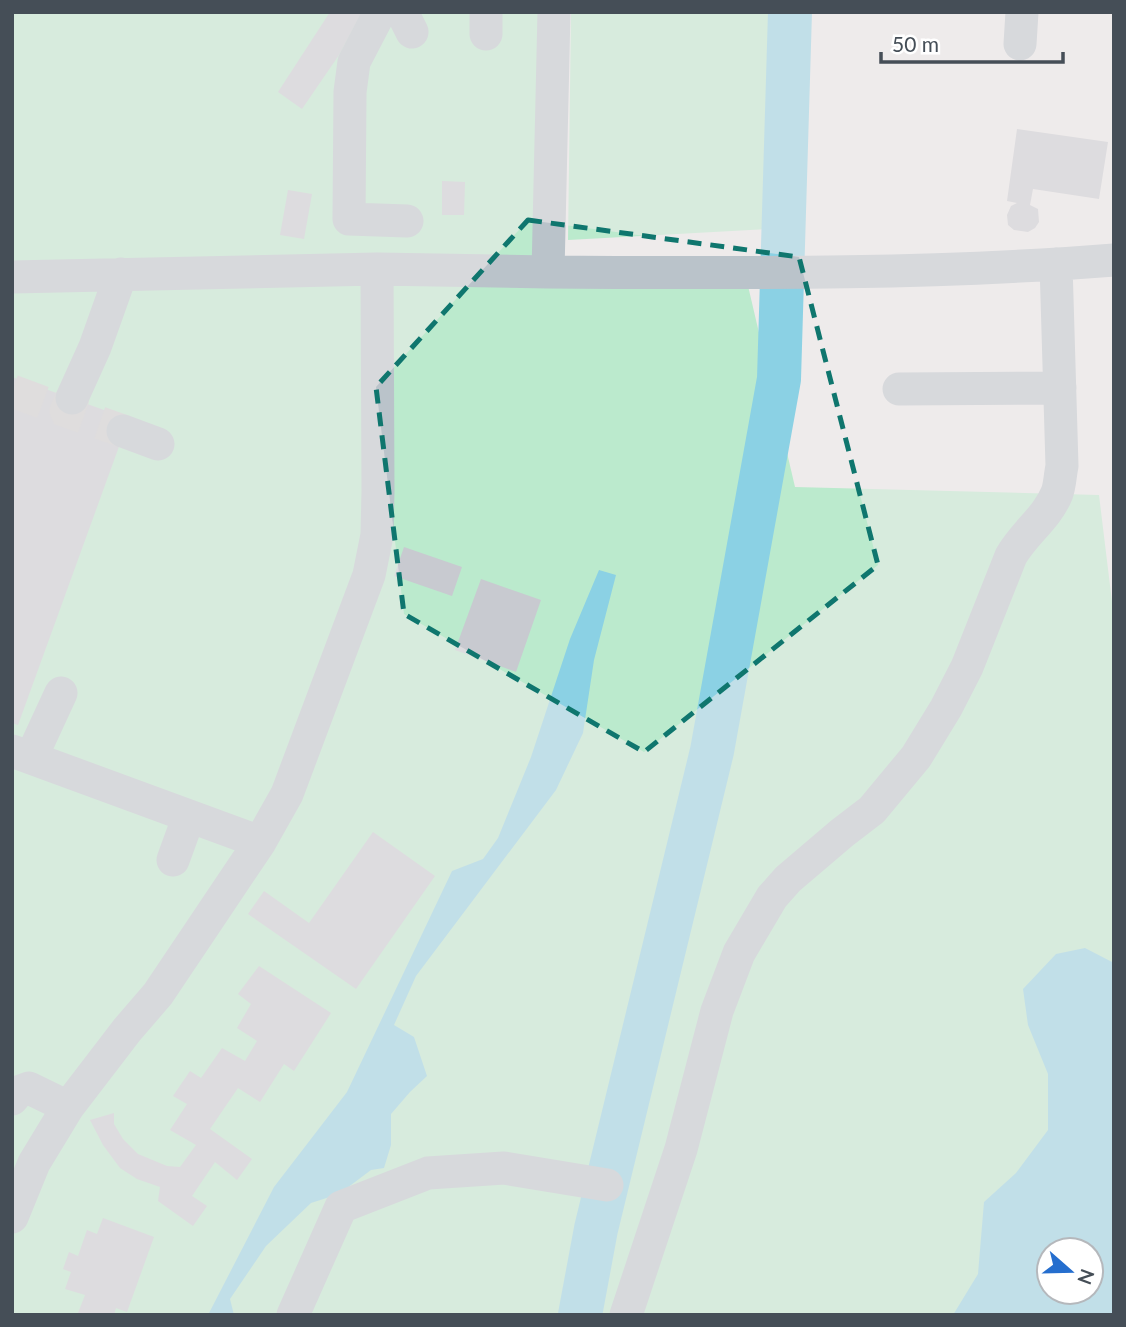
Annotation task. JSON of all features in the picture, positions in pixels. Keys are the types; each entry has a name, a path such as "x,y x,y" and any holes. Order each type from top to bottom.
{"street":[{"path":"12,1217 34,1163 68,1107 158,994 260,842 287,794 369,575 377,535 378,491 363,269 349,219 350,92 354,62 380,12"},
{"path":"548,272 554,12"},
{"path":"349,219 407,221"},
{"path":"12,277 363,269 745,273 1114,260"},
{"path":"626,1315 681,1149 718,1011 739,953 772,897 788,879 872,810 916,757 946,709 967,667 1011,556 1039,521 1058,490 1062,466 1056,264"},
{"path":"72,398 95,347 121,274"},
{"path":"899,389 1060,388"},
{"path":"123,430 158,444"},
{"path":"61,693 22,754 260,842"},
{"path":"173,860 189,816"},
{"path":"12,1099 18,1092 29,1088 68,1107"},
{"path":"293,1315 341,1207 428,1173 504,1168 607,1185"}],"highlighted area":[{"path":"528,220 799,257 878,565 644,752 404,614 376,387"}],"green space":[{"path":"12,12 554,12 548,272 745,273 795,487 1099,495 1114,618 1114,1315 12,1315"},
{"path":"571,12 783,12 768,229 568,240"}],"water":[{"path":"599,570 616,575 594,660 583,733 556,790 416,976 394,1025 414,1037 427,1076 391,1114 391,1145 384,1168 371,1170 339,1194 311,1203 266,1246 230,1299 234,1315 208,1315 274,1187 347,1092 452,871 483,859 498,838 531,757 570,639"},
{"path":"1085,948 1114,963 1114,1315 953,1315 978,1274 984,1202 1016,1173 1048,1130 1048,1074 1028,1025 1023,989 1056,954"}],"building":[{"path":"330,12 362,12 339,55 302,109 278,92"},
{"path":"1017,129 1108,142 1099,199 1033,189 1030,205 1038,209 1039,222 1035,228 1028,232 1014,230 1008,225 1007,215 1011,206 1017,203 1007,201"},
{"path":"442,181 465,182 464,215 442,215"},
{"path":"288,190 312,194 304,239 280,235"},
{"path":"12,377 129,419 18,725 12,723"},
{"path":"404,547 462,567 452,596 394,576"},
{"path":"481,579 541,600 516,672 455,650"},
{"path":"373,832 435,876 356,989 248,914 264,891 309,923"},
{"path":"259,966 331,1013 294,1071 284,1064 260,1102 238,1088 210,1129 252,1159 237,1180 215,1162 192,1196 207,1206 193,1226 158,1201 160,1187 137,1179 120,1168 103,1145 90,1120 114,1113 114,1124 123,1139 138,1154 167,1166 180,1167 196,1145 170,1130 187,1104 173,1096 190,1071 201,1078 222,1048 245,1061 257,1041 237,1028 251,1004 238,994"},
{"path":"103,1218 154,1237 127,1312 116,1308 114,1315 84,1315 78,1313 85,1295 65,1289 71,1272 63,1269 69,1252 78,1256 87,1230 97,1234"}],"waterway":[{"path":"580,1315 596,1229 712,751 779,379 790,12"}],"tunnel":[{"path":"12,391 66,411"},
{"path":"72,398 66,411 123,431"}]}
